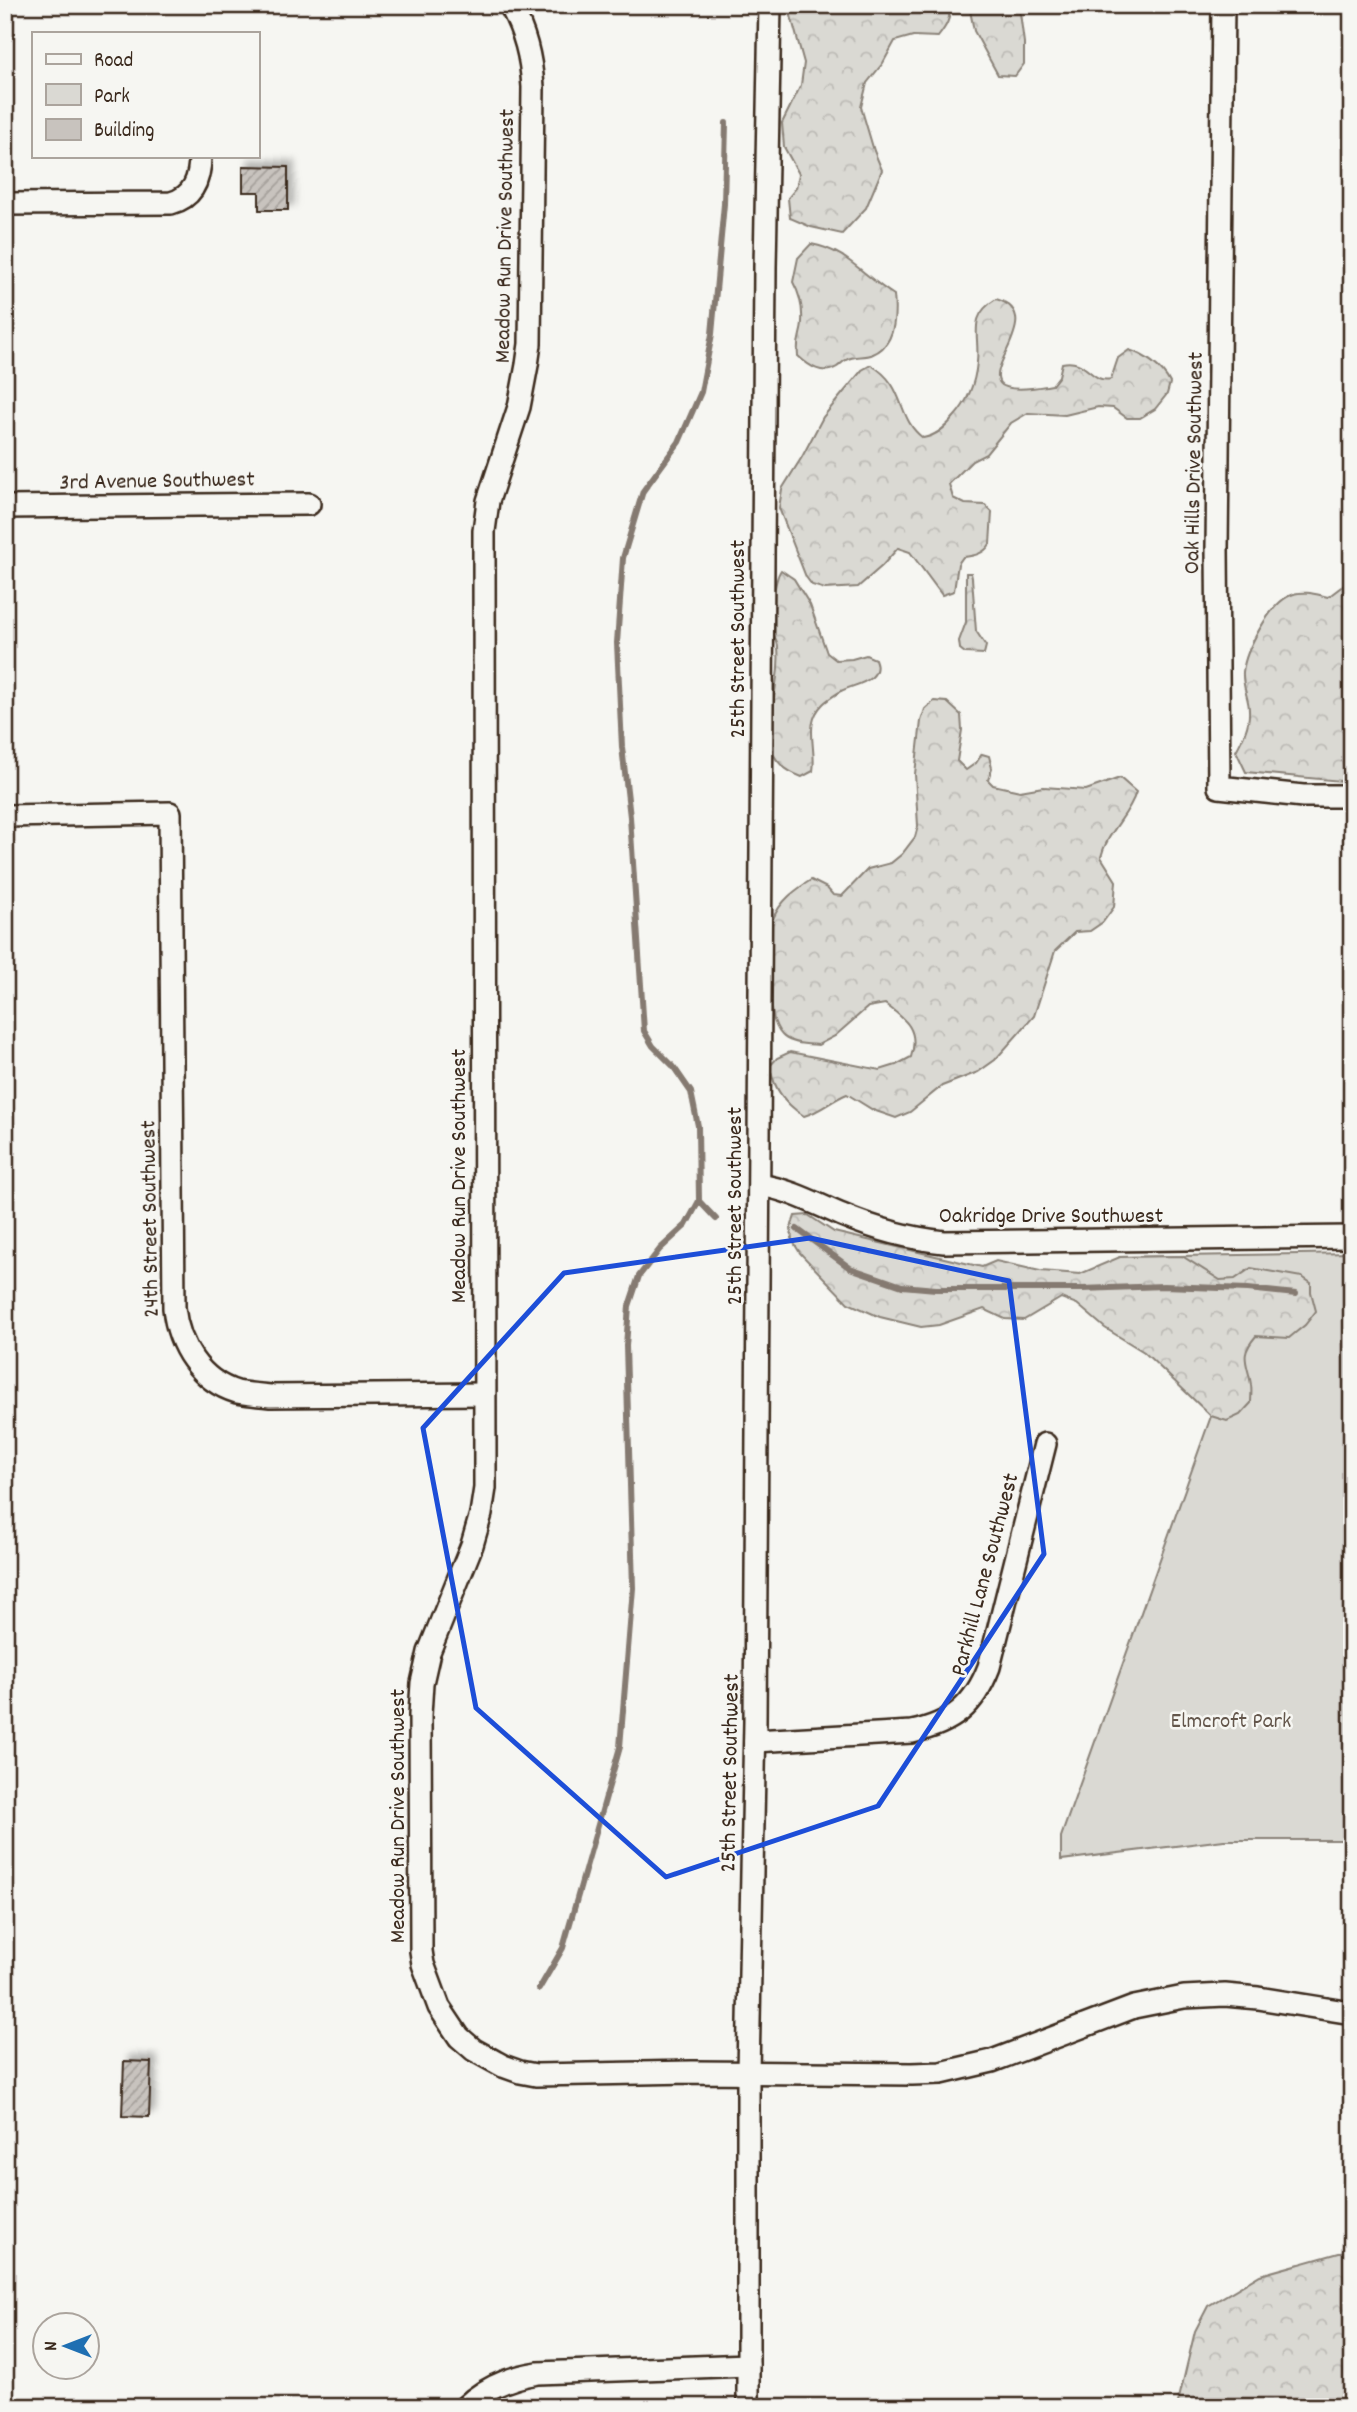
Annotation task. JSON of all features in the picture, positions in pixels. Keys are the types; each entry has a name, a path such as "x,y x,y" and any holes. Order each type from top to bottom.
{"street":[{"name":"Meadow Run Drive Southwest","path":"510,5 526,42 532,66 530,344 522,396 493,482 484,531 485,1488 472,1545 429,1652 420,1700 421,1951 432,1993 447,2022 459,2037 489,2059 520,2072 554,2076 941,2073 992,2061 1134,2007 1184,1997 1258,1998 1352,2013"},
{"name":"25th Street Southwest","path":"748,2407 748,2073 755,1741 765,267 770,5"},
{"name":"Oak Hills Drive Southwest","path":"1223,5 1217,562 1219,787 1303,796 1352,796"},
{"path":"5,204 172,204 182,200 197,182 200,158"},
{"name":"3rd Avenue Southwest","path":"5,507 309,503"},
{"name":"24th Street Southwest","path":"5,816 170,813 174,1308 175,1322 185,1349 194,1361 214,1381 237,1392 251,1394 483,1394"},
{"name":"Oakridge Drive Southwest","path":"760,1185 782,1188 841,1214 894,1233 944,1242 1352,1237"},
{"name":"Parkhill Lane Southwest","path":"755,1741 912,1732 931,1728 959,1713 979,1690 989,1667 1045,1444"},
{"path":"465,2407 480,2395 506,2381 538,2373 748,2365"}],"highlighted area":[{"path":"810,1238 1009,1281 1044,1554 878,1806 666,1877 476,1708 423,1428 564,1273"}],"green space":[{"path":"788,5 948,5 949,9 948,22 938,37 913,36 895,41 883,63 867,83 861,107 882,170 866,208 842,234 811,227 790,218 788,198 796,188 799,174 784,147 782,123 801,85 804,63"},
{"path":"969,5 1019,5 1024,64 1015,76 998,75 974,31"},
{"path":"811,244 824,247 845,258 894,295 893,329 886,344 873,354 849,358 832,370 811,366 798,356 802,311 793,282 798,258"},
{"path":"996,299 1013,309 1016,324 998,373 1001,384 1017,389 1052,385 1059,376 1062,363 1070,362 1083,367 1098,378 1111,379 1118,358 1129,350 1147,358 1158,367 1170,383 1167,394 1155,409 1140,418 1127,418 1113,408 1098,407 1065,415 1028,413 1011,423 986,454 972,461 949,484 953,498 965,504 985,505 992,512 990,544 978,554 963,557 958,564 954,591 942,595 910,552 898,548 858,587 825,589 812,585 806,577 779,508 782,489 823,417 862,370 871,365 891,382 914,430 923,438 940,431 959,411 970,392 977,362 978,320 987,306"},
{"path":"781,570 794,579 810,605 827,653 836,660 866,655 875,659 877,666 867,681 841,691 825,702 817,712 812,728 813,771 802,777 789,771 778,761 770,745 769,736 778,661 778,645 772,632 772,609 776,582"},
{"path":"966,573 971,573 976,631 986,646 984,654 965,653 960,649 959,641 966,622"},
{"path":"1344,585 1352,589 1352,782 1246,772 1236,751 1249,716 1243,672 1248,652 1260,629 1275,607 1291,595 1310,593 1328,597"},
{"path":"934,701 947,702 961,715 962,730 957,761 966,770 976,763 982,754 989,756 992,768 988,780 993,785 1020,791 1043,787 1086,790 1120,778 1136,792 1101,857 1116,881 1114,907 1103,922 1090,931 1075,932 1055,951 1034,1016 995,1060 978,1072 942,1086 910,1112 896,1118 873,1110 847,1094 804,1116 786,1101 777,1088 770,1066 777,1058 790,1052 880,1070 911,1057 914,1039 909,1026 885,1004 868,1007 835,1036 818,1045 785,1038 776,1026 772,1007 770,952 773,919 789,897 811,880 827,888 833,895 842,896 868,869 891,863 915,837 918,826 915,774 921,721 925,709"},
{"path":"808,1215 834,1232 982,1267 996,1261 1040,1271 1080,1274 1120,1257 1182,1256 1220,1280 1235,1279 1251,1268 1302,1277 1311,1283 1316,1311 1305,1325 1289,1338 1256,1336 1250,1343 1246,1360 1251,1403 1240,1415 1227,1421 1211,1416 1144,1352 1105,1328 1077,1304 1061,1298 1024,1320 1005,1319 984,1309 939,1325 921,1327 880,1317 848,1303 800,1253 792,1240 791,1228 795,1216"},
{"name":"Elmcroft Park","path":"1352,1253 1352,1840 1224,1840 1061,1860 1061,1837 1220,1391 1120,1257"},
{"path":"1352,2252 1352,2407 1177,2407 1195,2331 1208,2306 1260,2275 1339,2253"}],"building":[{"path":"243,166 288,167 288,210 259,210 259,192 243,192"},
{"path":"124,2061 151,2062 149,2117 122,2116"}],"waterway":[{"path":"539,1989 563,1948 620,1747 633,1588 626,1346 629,1306 639,1276 660,1249 686,1225 699,1201 698,1126 691,1092 644,1031 630,817 622,747 617,643 623,558 643,491 679,442 701,392 712,334 724,204 726,123"},
{"path":"699,1201 716,1219"},
{"path":"797,1229 850,1268 902,1286 936,1289 1164,1286 1296,1294"}]}
